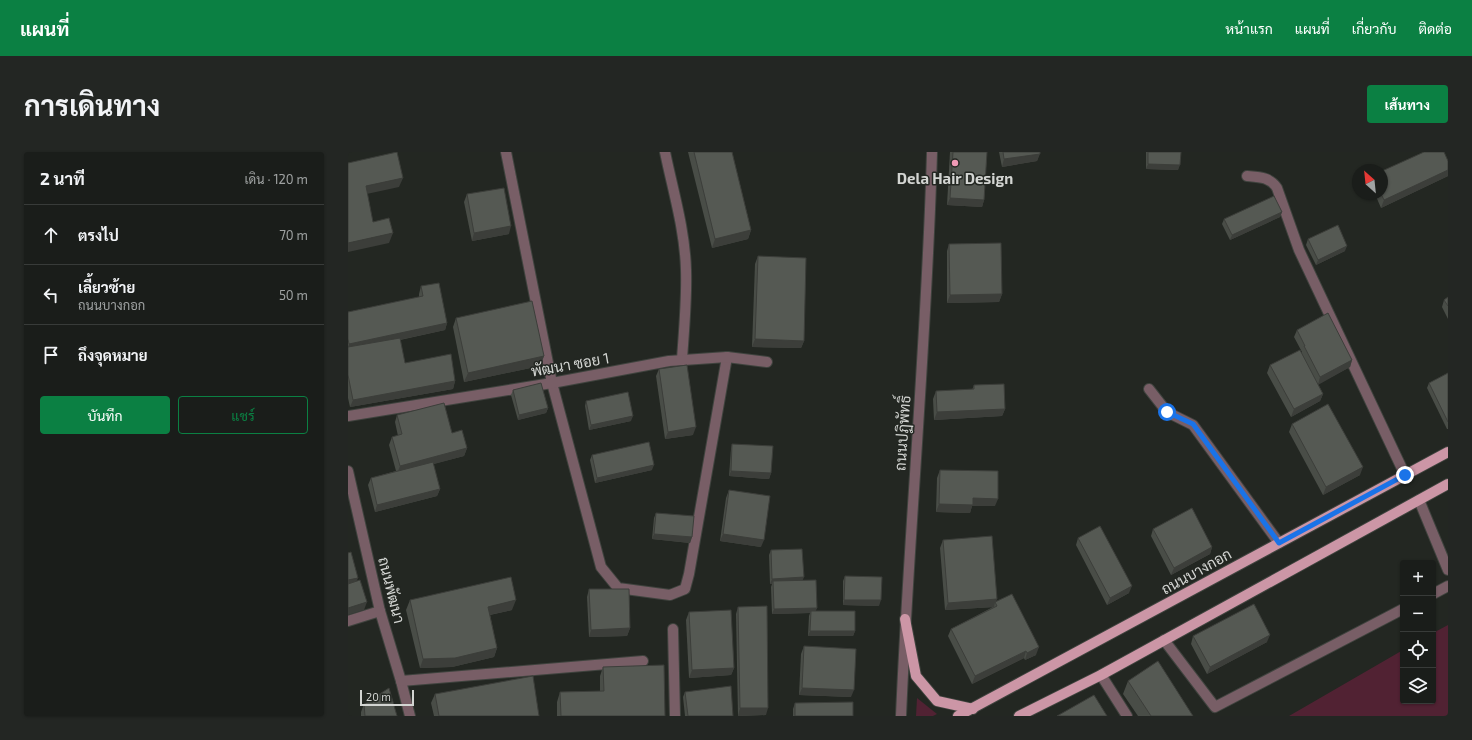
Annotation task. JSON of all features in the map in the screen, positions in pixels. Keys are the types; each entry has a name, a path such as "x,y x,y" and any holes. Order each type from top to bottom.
{"main road":[{"name":"ถนนบางกอก","path":"958,716 1448,452"},
{"path":"1019,716 1100,675 1448,484"},
{"path":"905,619 916,676 937,701 973,709"}],"street":[{"path":"506,152 552,383 601,567 618,588 670,595 685,589 689,574 727,357"},
{"path":"665,152 682,230 685,254 686,271 682,359"},
{"name":"ถนนปฏิพัทธิ์","path":"900,716 930,234 932,152"},
{"path":"1247,176 1267,178 1274,183 1277,188 1299,250 1405,475"},
{"name":"พัฒนา ซอย 1","path":"348,416 552,383 682,359 727,357 767,362"},
{"path":"1149,389 1167,412 1193,424 1279,543"},
{"name":"ถนนพัฒนา","path":"348,471 380,611 410,716"},
{"path":"1419,500 1448,570"},
{"path":"1436,592 1448,586"},
{"path":"348,621 380,611"},
{"path":"1164,640 1215,707 1400,611"},
{"path":"673,629 675,716"},
{"path":"401,681 643,661"},
{"path":"1100,675 1127,716"}],"shaded area":[{"path":"1448,625 1448,716 1289,716 1400,652 1400,704 1436,704 1436,631"},
{"path":"917,698 937,714 933,716 916,716"}],"building":[{"path":"397,152 403,178 366,186 373,222 389,218 393,233 348,243 348,163"},
{"path":"694,152 732,152 751,230 715,239"},
{"path":"953,152 987,152 984,200 950,198"},
{"path":"1003,152 1040,152 1040,154 1004,159"},
{"path":"1148,152 1181,152 1180,165 1148,164"},
{"path":"1424,152 1444,152 1448,161 1448,170 1388,198 1388,168"},
{"path":"504,188 511,226 474,233 467,194"},
{"path":"1274,196 1282,212 1232,235 1224,219"},
{"path":"1338,225 1347,246 1318,260 1308,239"},
{"path":"1001,243 1002,294 950,295 949,244"},
{"path":"758,256 806,258 804,341 755,339"},
{"path":"439,283 447,323 349,344 348,312 423,296 421,286"},
{"path":"1448,297 1448,306 1444,300"},
{"path":"532,301 544,356 468,373 456,318"},
{"path":"1328,313 1352,360 1320,377 1297,330"},
{"path":"400,338 405,363 451,354 455,381 353,400 348,375 348,347"},
{"path":"1300,350 1323,394 1294,409 1270,365"},
{"path":"687,365 696,427 668,432 659,369"},
{"path":"1448,373 1448,422 1429,383"},
{"path":"541,383 548,408 519,415 513,390"},
{"path":"1004,384 1005,409 937,412 936,391 974,389 974,385"},
{"path":"628,392 633,416 591,425 586,401"},
{"path":"444,403 452,433 462,430 467,448 400,466 392,437 402,434 397,415"},
{"path":"1328,404 1363,467 1326,487 1292,424"},
{"path":"649,442 654,465 597,478 592,455"},
{"path":"732,444 773,446 771,473 731,471"},
{"path":"433,462 440,489 377,505 371,478"},
{"path":"940,470 998,471 998,499 973,498 973,505 939,504"},
{"path":"729,490 770,496 764,540 723,534"},
{"path":"1192,508 1212,547 1174,568 1153,529"},
{"path":"656,513 694,516 692,537 654,534"},
{"path":"1100,526 1132,586 1110,598 1078,538"},
{"path":"992,536 997,599 948,603 943,540"},
{"path":"802,549 804,577 772,579 771,550"},
{"path":"351,552 358,578 348,580 348,553"},
{"path":"845,576 882,577 881,600 844,600"},
{"path":"511,577 516,600 488,607 497,648 455,658 423,659 410,600"},
{"path":"360,580 367,602 348,608 348,584"},
{"path":"816,580 817,608 774,609 773,581"},
{"path":"589,589 629,589 630,628 591,630"},
{"path":"1012,594 1039,647 1027,653 1026,651 975,676 951,629 997,606 995,602"},
{"path":"1254,604 1270,635 1210,667 1193,636"},
{"path":"767,606 768,708 740,708 738,607"},
{"path":"731,610 734,668 692,670 689,612"},
{"path":"811,611 855,611 855,631 810,631"},
{"path":"804,646 856,649 854,690 802,688"},
{"path":"1158,661 1193,716 1151,716 1128,681"},
{"path":"664,665 665,716 561,716 560,692 604,691 603,667"},
{"path":"533,676 539,716 439,716 435,694"},
{"path":"731,686 733,716 688,716 685,692"},
{"path":"389,688 397,716 365,716 364,704"},
{"path":"1094,695 1107,716 1057,716"},
{"path":"853,702 853,716 795,716 795,703"}],"place":[{"name":"Dela Hair Design","path":"955,163"}],"route":[{"path":"1167,412 1193,424 1279,543 1405,475"}]}
